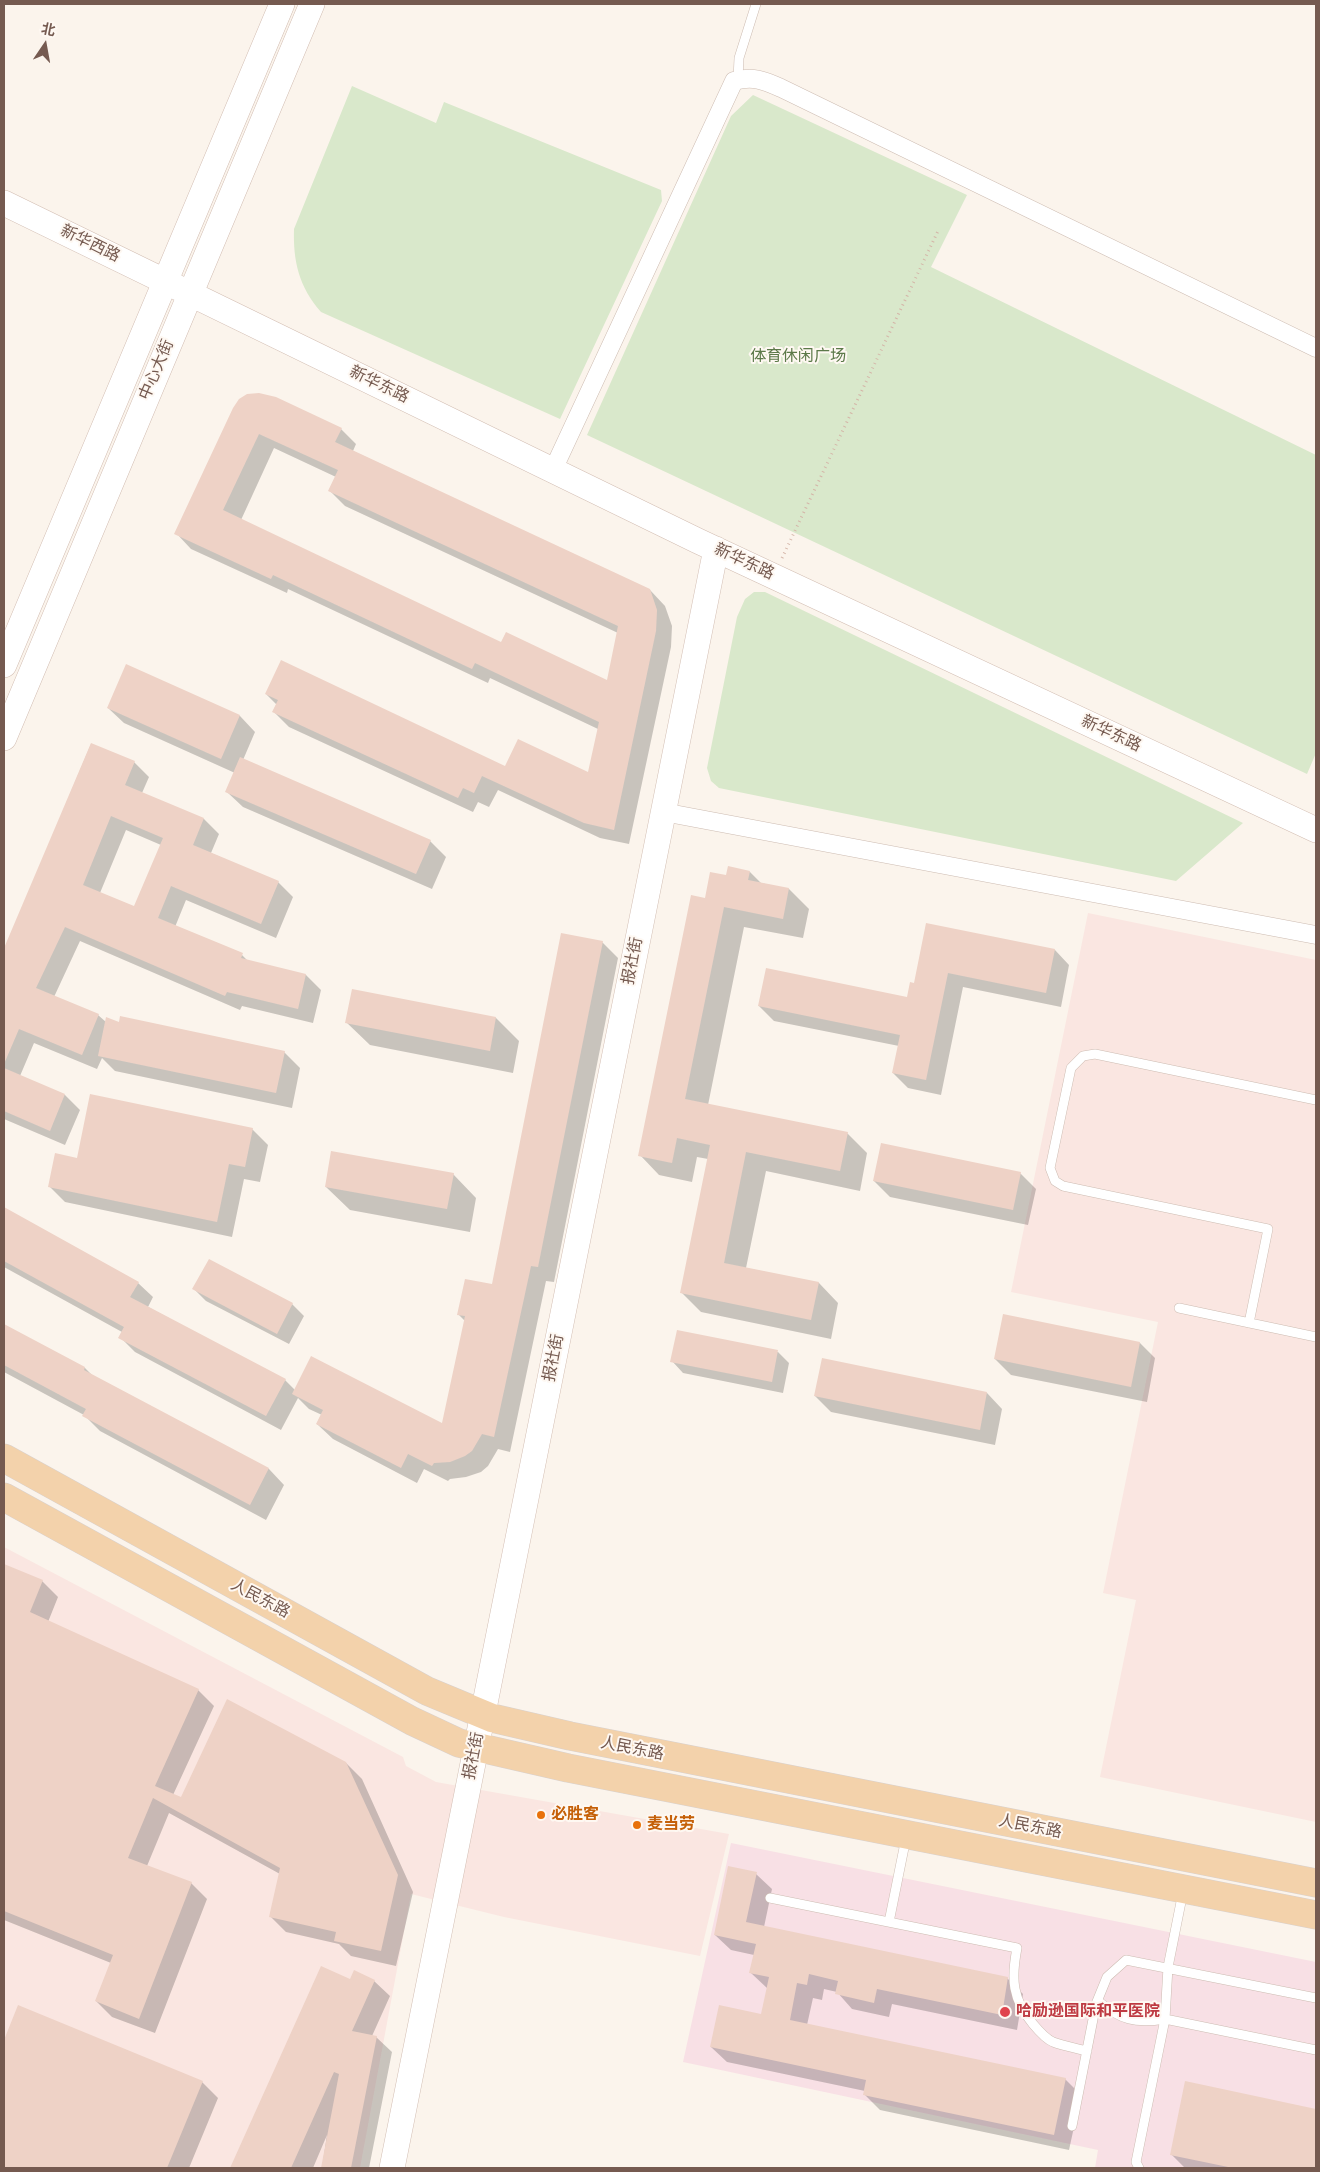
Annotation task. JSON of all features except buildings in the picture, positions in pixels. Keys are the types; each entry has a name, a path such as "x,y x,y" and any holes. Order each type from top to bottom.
{"main road":[{"name":"人民东路","path":"4,1458 427,1691 482,1715 570,1736 1316,1883"},
{"name":"人民东路","path":"6,1503 412,1721 459,1743 568,1768 1316,1915"}],"street":[{"name":"中心大街","path":"4,738 177,286 282,4"},
{"name":"中心大街","path":"4,665 177,286 312,4"},
{"path":"553,470 734,80 738,79 758,78 781,88 1316,348"},
{"name":"新华西路","path":"4,203 177,286"},
{"name":"新华东路","path":"177,286 716,549 1316,830"},
{"name":"报社街","path":"392,2168 716,549"},
{"path":"663,812 1316,935"}],"lane":[{"path":"738,79 739,58 756,4"},
{"path":"1249,1323 1268,1229 1063,1186 1055,1181 1050,1168 1071,1068 1083,1056 1095,1054 1316,1100"},
{"path":"1179,1308 1316,1336"},
{"path":"888,1922 906,1835"},
{"path":"1139,2168 1136,2162 1165,2019 1168,1967 1183,1889"},
{"path":"770,1898 1017,1948 1012,1971 1016,1999 1023,2013 1051,2041 1087,2050"},
{"path":"1072,2126 1098,2001 1108,1977 1126,1960 1316,1998"},
{"path":"1098,2001 1130,2020 1146,2022 1165,2019 1316,2050"}],"path":[{"path":"774,576 939,229"}],"shaded area":[{"path":"1088,913 1316,960 1316,1822 1100,1777 1136,1600 1103,1593 1158,1322 1011,1292"},
{"path":"4,1547 403,1757 406,1766 436,1782 729,1834 700,1956 504,1917 411,1894 360,2168 4,2168"},
{"name":"哈励逊国际和平医院","path":"731,1843 1316,1962 1316,2168 1095,2168 1098,2150 683,2062"}],"green space":[{"path":"352,86 436,123 444,102 661,190 662,201 560,419 321,312 313,303 307,293 296,263 294,229"},
{"name":"体育休闲广场","path":"753,95 967,195 931,267 1316,455 1316,753 1307,774 587,435 731,116"},
{"path":"754,592 765,592 1243,823 1176,881 719,788 711,781 707,768 737,617 745,599"}],"place":[{"name":"必胜客","path":"541,1815"},
{"name":"麦当劳","path":"637,1825"},
{"name":"哈励逊国际和平医院","path":"1005,2012"}]}
